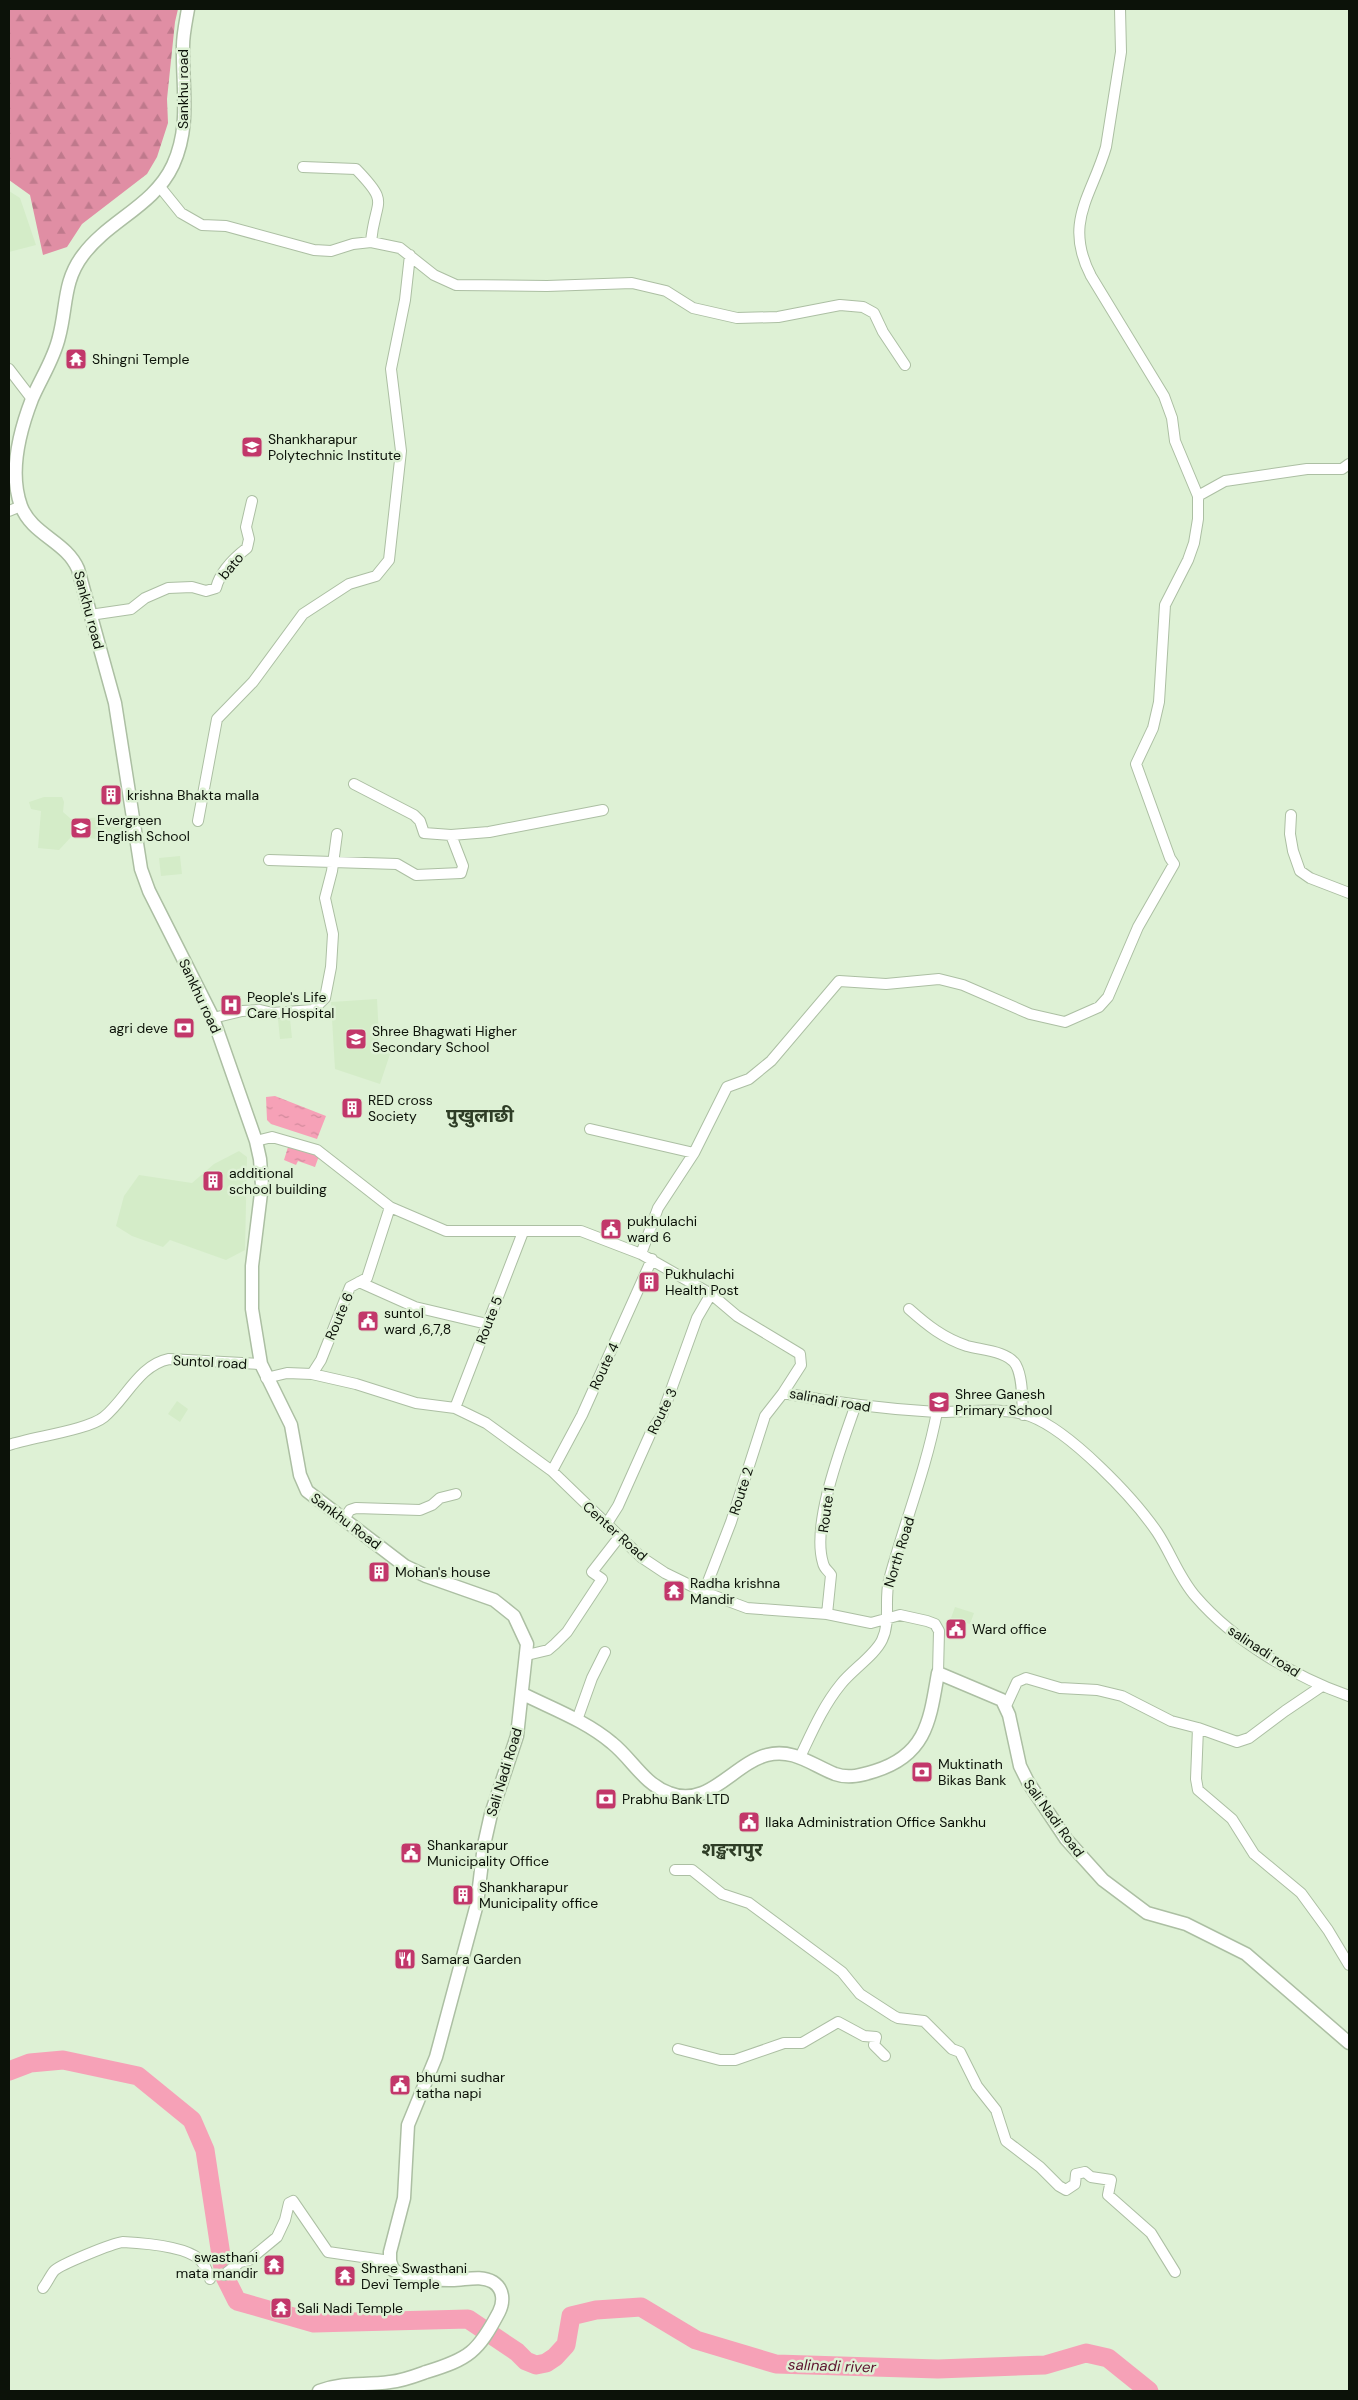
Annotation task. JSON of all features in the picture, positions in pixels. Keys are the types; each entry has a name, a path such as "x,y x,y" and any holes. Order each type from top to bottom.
{"main road":[{"name":"Sankhu road","path":"188,9 183,44 186,113 182,140 173,166 160,187 141,205 96,240 75,267 65,292 60,336 32,399 19,450 17,487 21,506 29,521 66,550 74,560 83,583 115,703 141,869 149,891 213,1018 256,1141 260,1159 262,1185 252,1266 252,1309 261,1364"},
{"name":"Sankhu Road","path":"261,1364 266,1378 291,1425 300,1475 307,1491 405,1566 426,1576 488,1596 514,1616 527,1644 523,1694"},
{"path":"523,1694 577,1720 614,1745 638,1771 660,1789 678,1796 690,1797 712,1789 742,1767 766,1755 790,1754 836,1775 849,1777 866,1774 897,1763 915,1745 929,1723 938,1673 997,1697 1006,1706"},
{"name":"Sali Nadi Road","path":"390,2261 390,2252 406,2182 408,2125 436,2057 450,1999 471,1930 477,1904 484,1845 491,1814 517,1736 523,1694"},
{"name":"Sali Nadi Road","path":"1006,1706 1015,1750 1028,1782 1066,1839 1103,1880 1147,1913 1186,1924 1246,1954 1349,2043"},
{"path":"319,2391 349,2383 389,2383 451,2364 468,2356 486,2337 500,2309 502,2292 500,2287 484,2278 418,2279 394,2270 390,2261"}],"street":[{"path":"641,1254 658,1208 694,1153 727,1087 749,1079 771,1061 839,981 886,984 939,979 963,985 1030,1014 1065,1022 1093,1010 1108,998 1138,927 1174,864 1170,858 1136,764 1153,728 1159,702 1165,604 1179,580 1194,543 1198,519 1198,496 1175,441 1172,418 1164,396 1091,276 1084,263 1081,249 1080,220 1083,202 1106,147 1121,52 1120,9"},
{"path":"303,168 356,169 376,190 380,202 373,224 371,242"},
{"path":"160,187 181,213 202,225 226,226 314,250 331,251 353,244 371,242 400,248 434,275 456,285 531,287 632,282 666,291 693,308 737,318 778,316 840,305 863,306 874,313 883,332 905,365"},
{"path":"198,821 217,719 253,682 304,614 349,584 376,576 389,560 401,450 391,369 405,300 410,255"},
{"path":"9,369 32,399"},
{"path":"1198,496 1226,481 1307,469 1342,469 1349,464"},
{"name":"bato","path":"90,615 132,609 144,598 168,588 192,587 206,591 216,588 218,578 238,554 247,548 249,539 247,519 252,501"},
{"path":"9,511 21,506"},
{"path":"354,784 414,815 420,821 424,833 451,835 489,832 603,810"},
{"path":"1291,815 1290,834 1292,852 1300,871 1310,878 1349,894"},
{"path":"213,1018 242,1011 303,1012 313,1010 325,998 331,967 333,934 325,898 334,861 337,834"},
{"path":"269,860 397,864 416,875 461,873 463,866 451,835"},
{"path":"590,1129 694,1153"},
{"name":"salinadi road","path":"256,1141 272,1136 317,1150 390,1208 446,1231 581,1231 652,1259 711,1294 737,1316 800,1354 801,1365 783,1394 855,1407 936,1412 1009,1412 1023,1414 1051,1427 1124,1490 1158,1533 1183,1581 1204,1606 1230,1631 1322,1686 1349,1696"},
{"name":"Route 6","path":"312,1374 321,1360 350,1287 367,1278 390,1208"},
{"name":"Route 5","path":"455,1408 523,1232"},
{"name":"Route 4","path":"552,1471 582,1415 652,1259"},
{"path":"360,1282 415,1307 487,1324"},
{"name":"Route 3","path":"606,1525 618,1506 652,1430 662,1416 697,1318 711,1294"},
{"path":"909,1309 941,1335 965,1345 1002,1355 1014,1361 1019,1372 1023,1414"},
{"name":"Suntol road","path":"9,1445 96,1422 115,1407 148,1368 161,1361 169,1359 261,1364"},
{"name":"Center Road","path":"266,1378 287,1372 312,1374 356,1384 416,1403 455,1408 486,1424 552,1471 641,1557 665,1573 704,1592 747,1608 827,1614 871,1623 888,1620 893,1616 906,1615 935,1624 939,1630 938,1673"},
{"name":"Route 2","path":"704,1592 731,1522 765,1416 783,1394"},
{"name":"Route 1","path":"827,1614 831,1576 823,1563 822,1525 831,1473 855,1407"},
{"name":"North Road","path":"800,1757 820,1716 839,1686 881,1642 888,1620 885,1597 921,1478 936,1412"},
{"path":"344,1519 350,1510 356,1508 420,1510 432,1505 440,1498 456,1494"},
{"path":"527,1656 548,1650 567,1632 602,1579 592,1572 620,1536"},
{"path":"577,1720 592,1678 606,1652"},
{"path":"1006,1706 1017,1682 1026,1678 1060,1688 1098,1690 1122,1696 1171,1721 1198,1728 1232,1741 1243,1741 1322,1686"},
{"path":"1198,1728 1196,1779 1198,1790 1232,1819 1254,1854 1307,1901 1328,1930 1349,1965"},
{"path":"675,1870 692,1870 722,1894 749,1903 842,1972 860,1994 894,2016 924,2021 952,2049 960,2052 977,2086 996,2110 1006,2141 1040,2166 1059,2186 1066,2190 1075,2184 1076,2174 1085,2172 1091,2177 1111,2180 1108,2195 1151,2233 1175,2272"},
{"path":"678,2049 720,2060 735,2060 784,2043 802,2043 838,2022 864,2036 876,2037 874,2045 885,2056"},
{"path":"224,2275 240,2262 249,2260 277,2237 285,2220 288,2203 293,2201 328,2252 390,2261"},
{"path":"43,2288 54,2270 114,2243 123,2242 181,2249 197,2257 203,2264 210,2279"}],"shaded area":[{"path":"9,191 20,198 36,245 9,252"},
{"name":"Evergreen English School","path":"44,797 62,797 64,802 63,812 71,819 123,816 122,842 72,836 59,850 38,848 41,811 31,809 29,802"},
{"path":"180,856 182,874 161,876 159,858"},
{"name":"Shree Bhagwati Higher Secondary School","path":"377,999 379,1036 377,1042 392,1048 380,1084 335,1069 331,1002"},
{"path":"278,1019 290,1019 292,1038 280,1039"},
{"path":"239,1151 247,1157 245,1250 226,1260 170,1240 163,1247 132,1236 116,1226 124,1196 139,1175 192,1183 214,1164"},
{"path":"177,1401 188,1409 180,1422 168,1414"},
{"path":"955,1607 974,1613 970,1624 951,1618"}],"green space":[{"path":"9,9 178,9 167,99 168,123 157,157 147,174 82,224 67,247 43,255 30,195 9,180"}],"water":[{"path":"275,1096 326,1116 317,1139 271,1124 267,1120 266,1097"},
{"path":"288,1147 319,1156 315,1167 298,1161 296,1165 284,1160"}],"waterway":[{"name":"salinadi river","path":"9,2071 30,2063 63,2060 138,2076 192,2120 205,2150 224,2275 237,2301 314,2323 468,2319 517,2352 526,2361 536,2365 546,2363 555,2357 566,2345 571,2316 596,2310 641,2307 696,2340 776,2364 938,2369 1045,2365 1086,2353 1108,2358 1149,2391"}],"place":[{"name":"Shingni Temple","path":"76,359"},
{"name":"Shankharapur Polytechnic Institute","path":"252,447"},
{"name":"krishna Bhakta malla","path":"111,795"},
{"name":"Evergreen English School","path":"81,828"},
{"name":"People's Life Care Hospital","path":"231,1005"},
{"name":"agri deve","path":"184,1028"},
{"name":"Shree Bhagwati Higher Secondary School","path":"356,1039"},
{"name":"RED cross Society","path":"352,1108"},
{"name":"additional school building","path":"213,1181"},
{"name":"pukhulachi ward 6","path":"611,1229"},
{"name":"Pukhulachi Health Post","path":"649,1282"},
{"name":"suntol ward ,6,7,8","path":"368,1321"},
{"name":"Shree Ganesh Primary School","path":"939,1402"},
{"name":"Mohan's house","path":"379,1572"},
{"name":"Radha krishna Mandir","path":"674,1591"},
{"name":"Ward office","path":"956,1629"},
{"name":"Muktinath Bikas Bank","path":"922,1772"},
{"name":"Prabhu Bank LTD","path":"606,1799"},
{"name":"Ilaka Administration Office Sankhu","path":"749,1822"},
{"name":"Shankarapur Municipality Office","path":"411,1853"},
{"name":"Shankharapur Municipality office","path":"463,1895"},
{"name":"Samara Garden","path":"405,1959"},
{"name":"bhumi sudhar tatha napi","path":"400,2085"},
{"name":"swasthani mata mandir","path":"274,2265"},
{"name":"Shree Swasthani Devi Temple","path":"345,2276"},
{"name":"Sali Nadi Temple","path":"281,2308"}],"district":[{"name":"पुखुलाछी","path":"480,1115"},
{"name":"शङ्खरापुर","path":"732,1849"}]}
